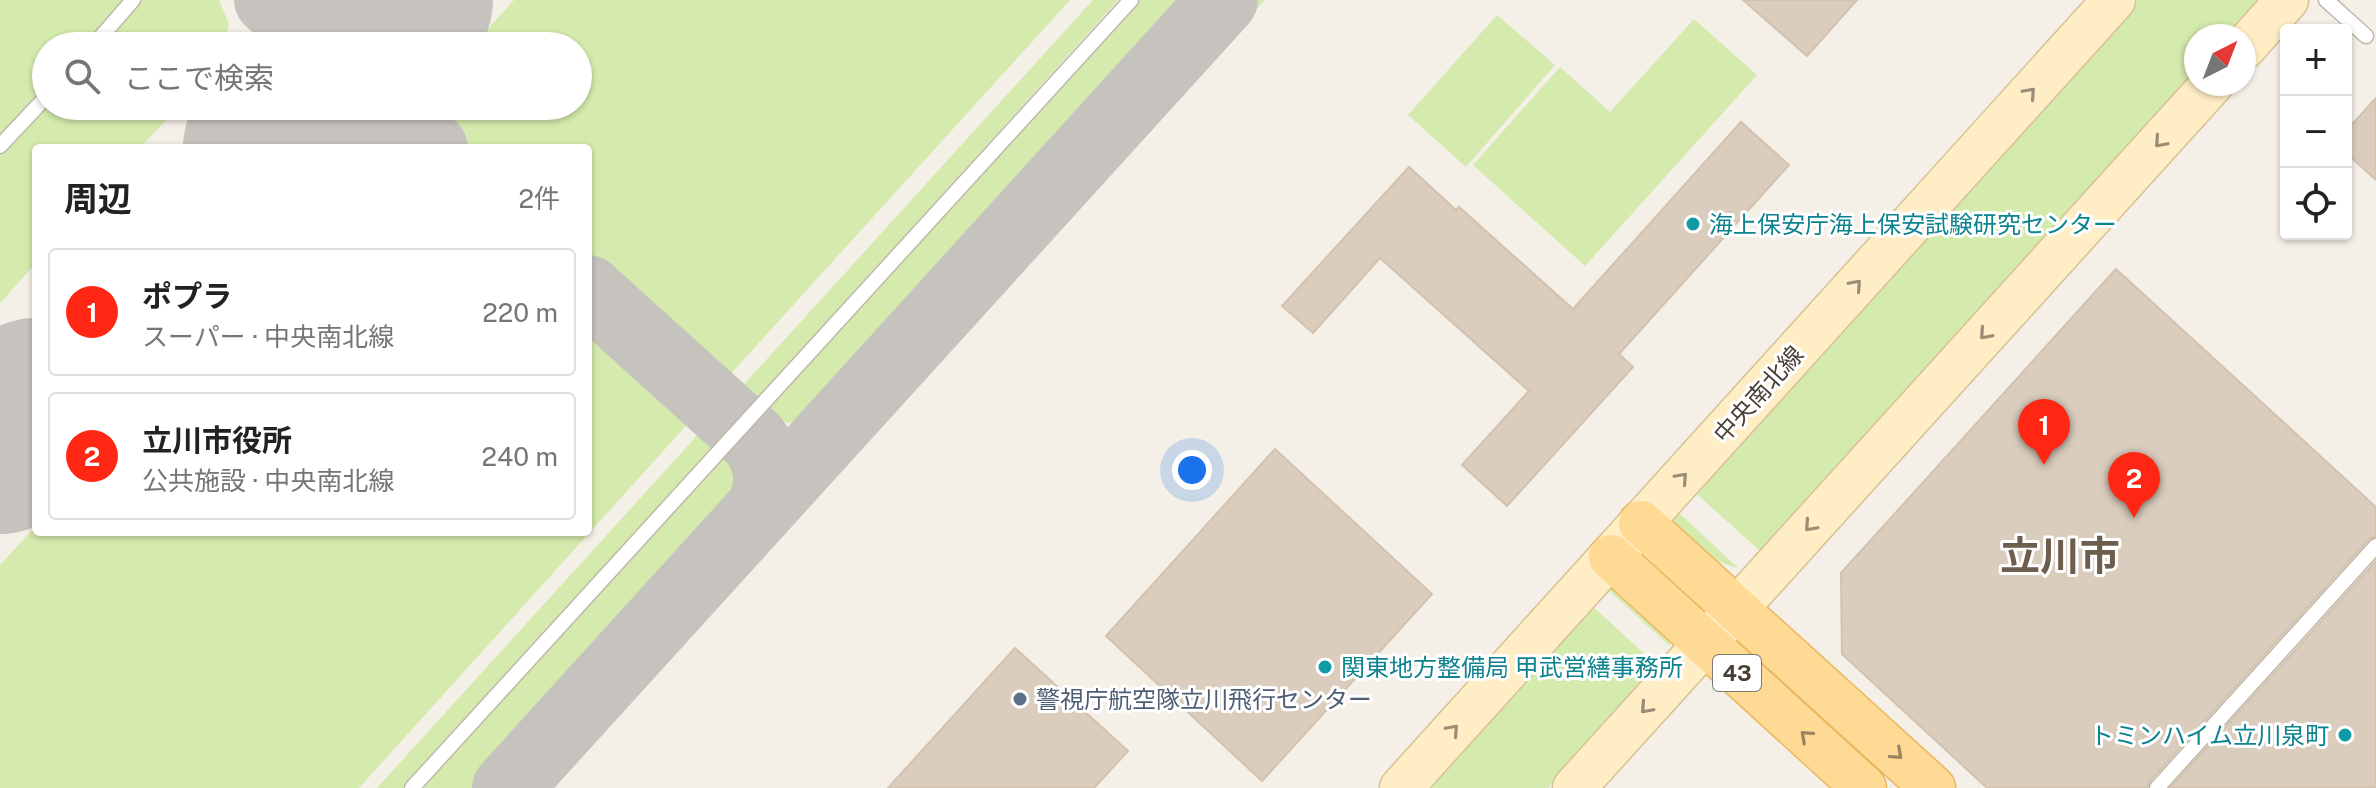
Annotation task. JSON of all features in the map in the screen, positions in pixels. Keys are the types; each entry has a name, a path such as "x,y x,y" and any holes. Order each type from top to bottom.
{"main road":[{"name":"中央南北線","path":"1401,788 2114,0"},
{"path":"2256,35 2287,0"},
{"path":"1574,788 2201,96"},
{"name":"43","path":"1641,523 1933,788"},
{"name":"43","path":"1611,557 1864,788"}],"lane":[{"path":"105,32 133,0"},
{"path":"412,788 1131,0"},
{"path":"2326,0 2366,36"},
{"path":"0,146 32,112"},
{"path":"2157,788 2376,546"}],"green space":[{"path":"0,0 219,0 229,24 227,32 32,32 32,120 166,120 144,144 32,144 32,267 0,303"},
{"path":"514,0 1070,0 727,378 592,257 592,144 468,144 447,120 592,120 592,32 485,32"},
{"path":"1093,0 1118,0 754,403 738,391"},
{"path":"1137,0 1186,0 814,410 789,422 778,421 763,413"},
{"path":"1236,0 1265,0 1250,16"},
{"path":"2131,0 2261,0 2241,24 2184,24 2184,88 1761,552 1689,487"},
{"path":"1497,15 1555,65 1466,167 1408,115"},
{"path":"1694,19 1757,75 1585,266 1473,165 1560,67 1610,112"},
{"path":"1219,20 1236,35 1163,115 1146,99"},
{"path":"1128,121 1144,136 1084,202 1068,188"},
{"path":"592,310 702,408 592,530"},
{"path":"713,418 727,431 403,788 377,788"},
{"path":"735,439 746,451 751,463 750,475 743,490 473,788 419,788"},
{"path":"1674,508 1738,568 1711,557 1685,537 1675,522"},
{"path":"32,530 32,536 586,536 359,788 0,788 0,565"},
{"path":"1605,587 1621,590 1666,633 1671,647"},
{"path":"1589,603 1659,667 1548,788 1421,788"}],"building":[{"path":"1743,0 1857,0 1807,56"},
{"path":"2376,98 2376,180 2352,158 2352,124"},
{"path":"1741,122 1789,165 1619,354 1633,367 1507,506 1462,465 1529,391 1380,258 1313,333 1282,306 1409,167 1456,210 1459,207 1573,309"},
{"path":"2116,269 2376,507 2376,536 2369,539 2150,781 2147,788 1987,788 1842,654 1841,573"},
{"path":"1275,449 1432,594 1262,781 1106,636"},
{"path":"2376,561 2376,788 2170,788"},
{"name":"警視庁航空隊立川飛行センター","path":"1015,648 1128,751 1094,788 888,788"}],"taxiway":[{"path":"269,0 305,32"},
{"path":"507,788 1223,0"},
{"path":"402,120 429,144"},
{"path":"592,294 754,440 764,457 768,474 767,492 760,510"}],"runway":[{"path":"376,32 405,0"},
{"path":"275,144 296,120"},
{"path":"0,446 32,410"}],"place":[{"name":"海上保安庁海上保安試験研究センター","path":"1693,224"},
{"name":"ポプラ","path":"2044,465"},
{"name":"立川市役所","path":"2134,518"},
{"name":"関東地方整備局 甲武営繕事務所","path":"1325,667"},
{"name":"警視庁航空隊立川飛行センター","path":"1020,699"},
{"name":"トミンハイム立川泉町","path":"2345,735"}],"district":[{"name":"立川市","path":"2060,555"}]}
